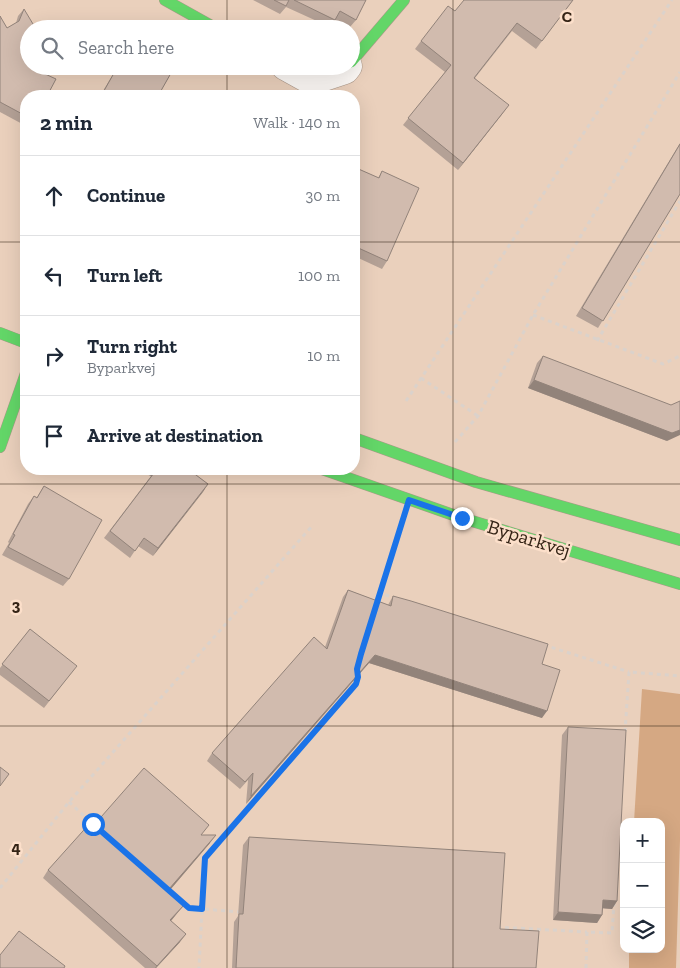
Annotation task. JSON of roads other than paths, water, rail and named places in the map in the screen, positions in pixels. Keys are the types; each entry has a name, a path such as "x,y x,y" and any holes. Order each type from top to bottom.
{"street":[{"path":"165,0 201,20"},
{"path":"360,51 404,0"},
{"path":"301,75 312,81 330,75"},
{"path":"0,333 20,341"},
{"path":"0,447 20,390"},
{"name":"Byparkvej","path":"360,440 476,482 680,540"},
{"name":"Byparkvej","path":"339,475 462,518 680,584"}]}
